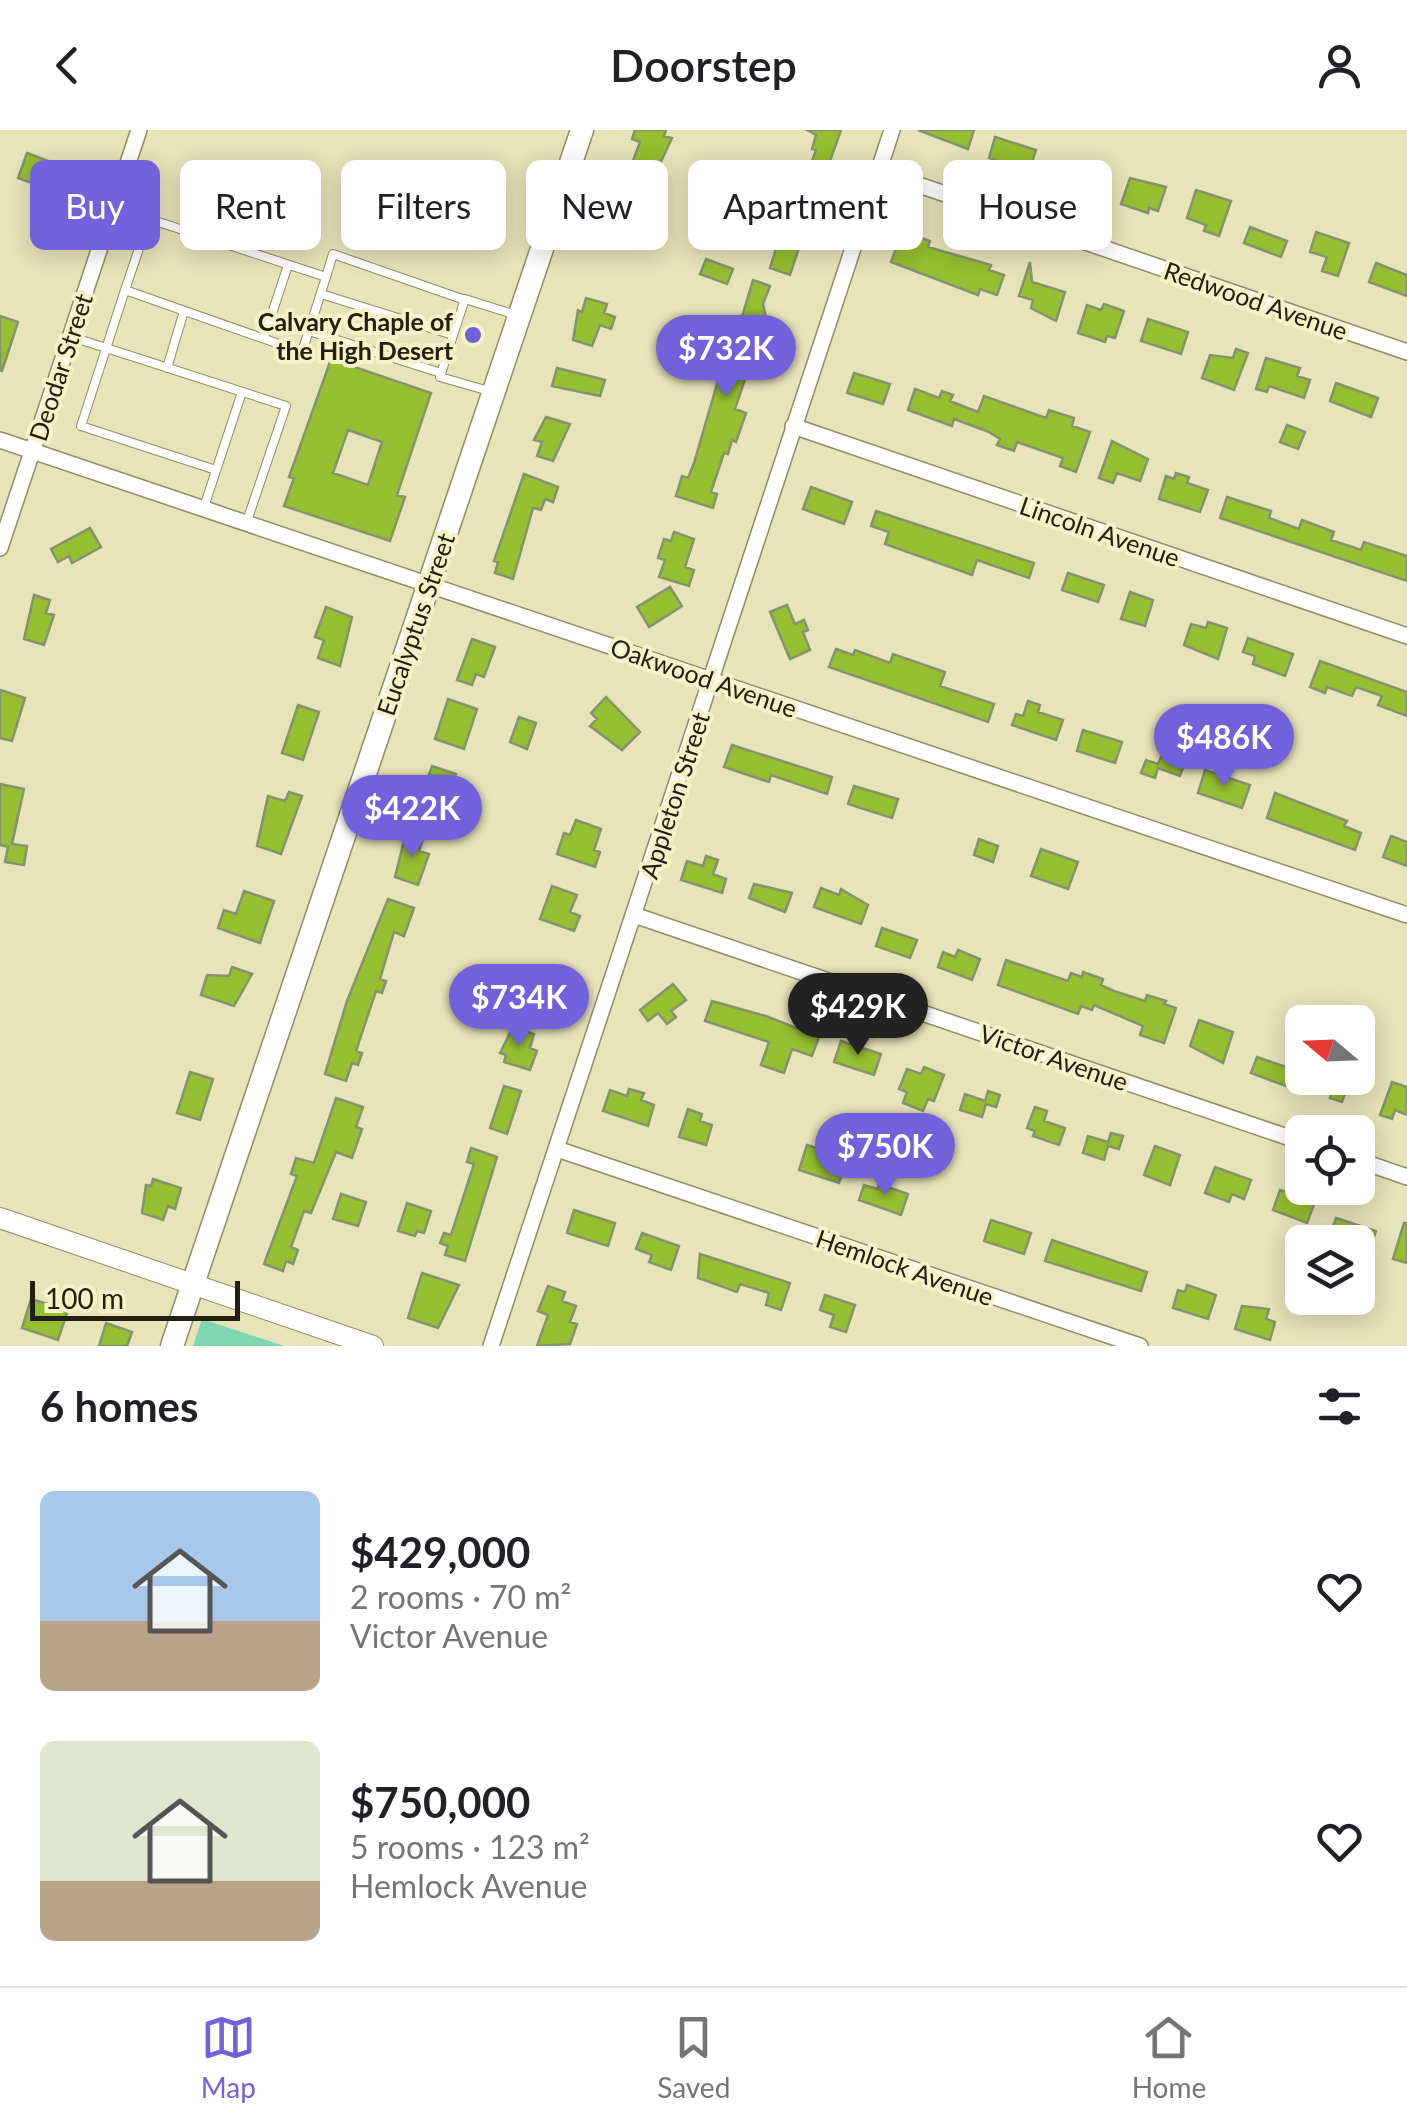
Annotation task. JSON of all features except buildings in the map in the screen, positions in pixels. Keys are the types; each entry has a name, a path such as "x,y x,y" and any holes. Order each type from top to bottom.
{"main road":[{"name":"Eucalyptus Street","path":"172,1346 582,130"}],"street":[{"name":"Deodar Street","path":"128,160 138,130"},
{"name":"Appleton Street","path":"882,160 892,130"},
{"name":"Redwood Avenue","path":"923,186 1407,352"},
{"name":"Deodar Street","path":"0,548 99,250"},
{"name":"Appleton Street","path":"491,1346 852,250"},
{"name":"Lincoln Avenue","path":"793,426 1407,636"},
{"name":"Oakwood Avenue","path":"0,440 430,582 711,681 1407,915"},
{"name":"Victor Avenue","path":"634,915 1285,1136"},
{"name":"Hemlock Avenue","path":"557,1149 1140,1346"},
{"path":"1375,1166 1407,1177"},
{"path":"0,1218 373,1346"}],"lane":[{"path":"160,222 326,277"},
{"path":"139,250 81,426 216,470"},
{"path":"125,290 302,352 334,254 519,316"},
{"path":"264,338 288,264"},
{"path":"321,294 453,335"},
{"path":"464,300 440,377 493,392"},
{"path":"168,368 184,310"},
{"path":"309,330 441,373"},
{"path":"70,336 286,406 246,521"},
{"path":"204,507 242,392"}],"green space":[{"path":"202,1319 284,1346 193,1346"}],"place":[{"name":"Calvary Chaple of the High Desert","path":"473,335"}]}
